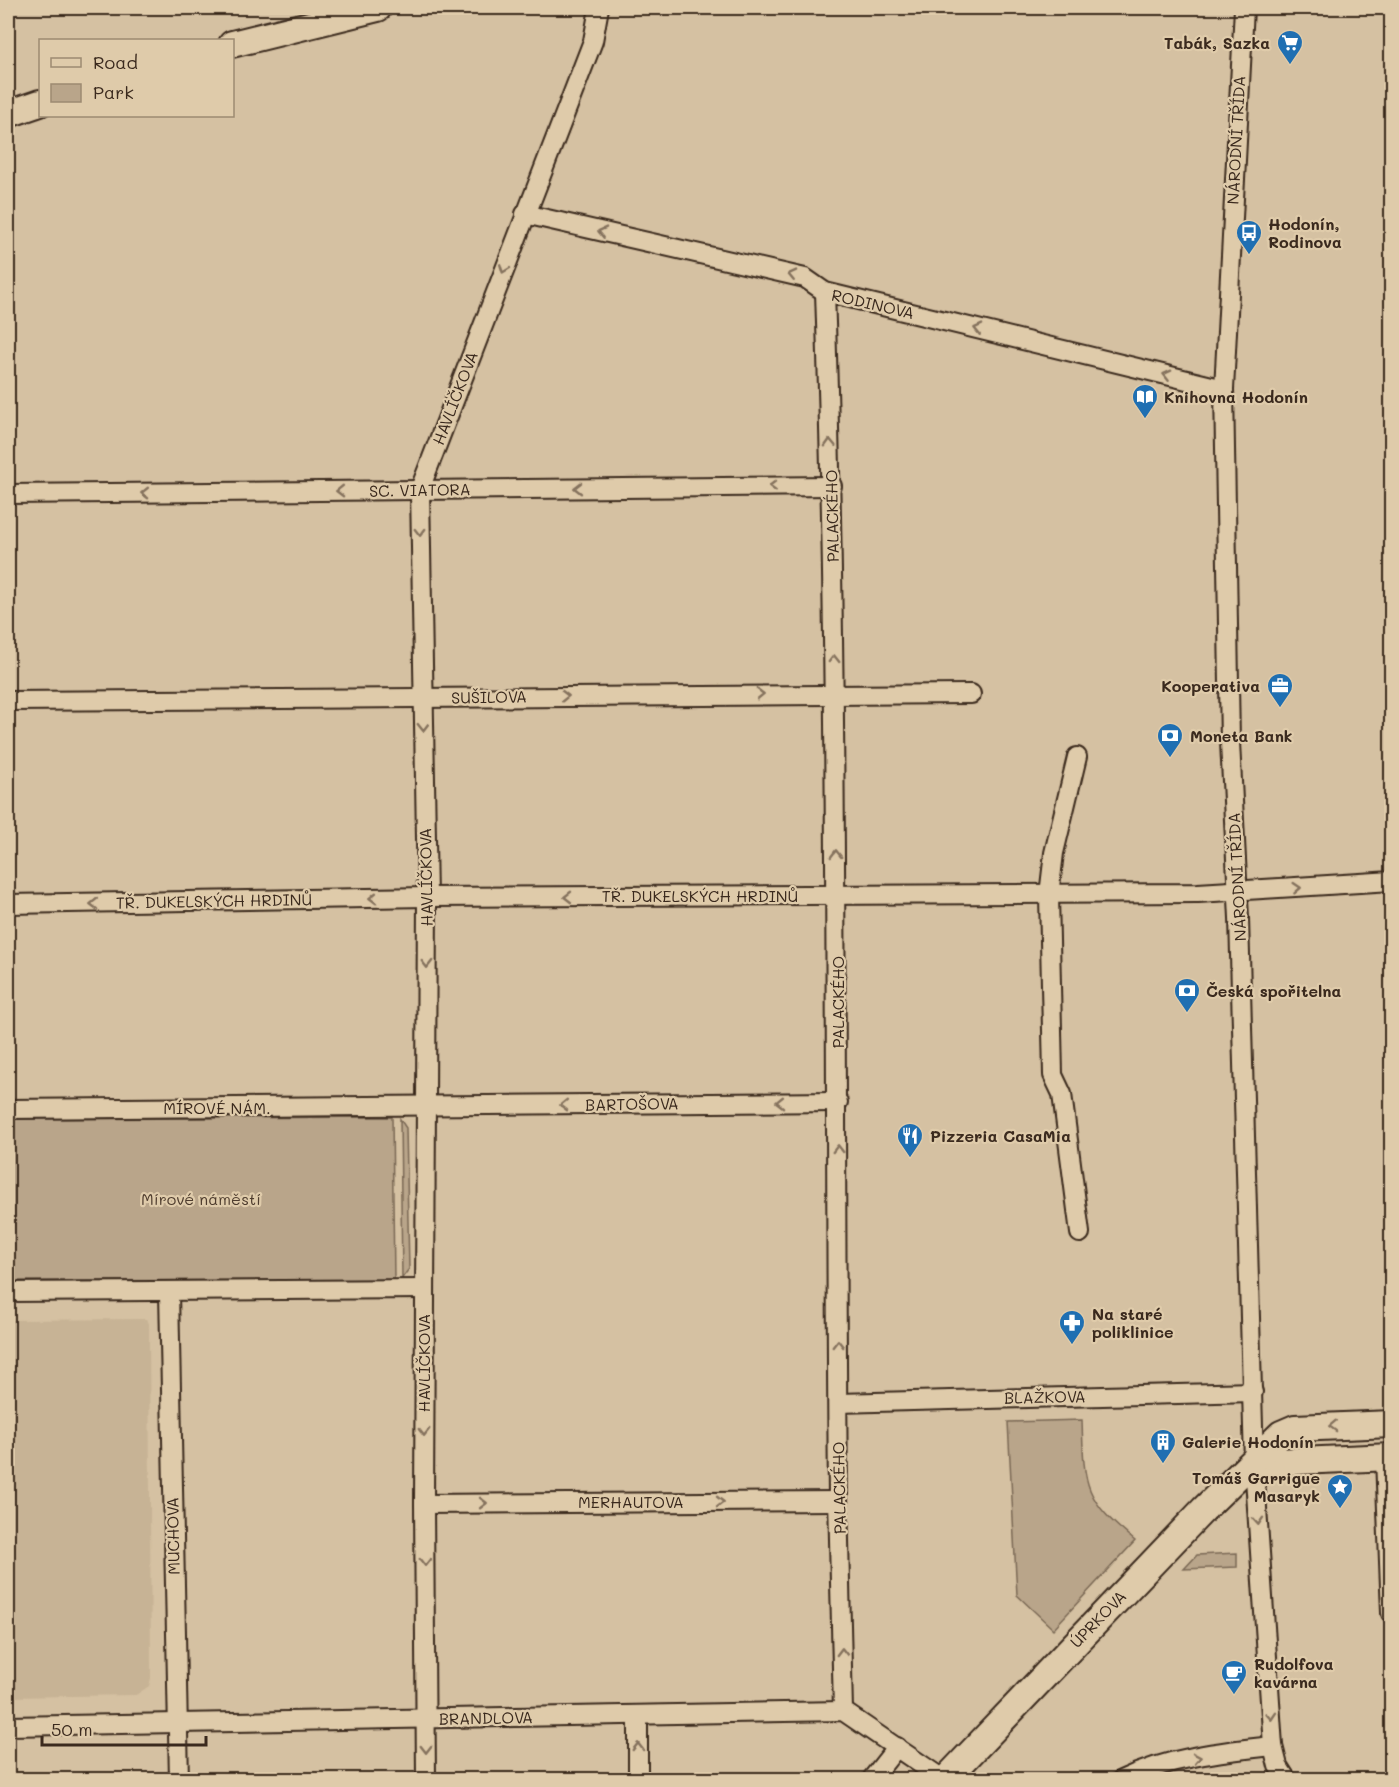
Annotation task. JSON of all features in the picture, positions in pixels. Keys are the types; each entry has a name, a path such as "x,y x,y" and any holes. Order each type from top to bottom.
{"main road":[{"path":"234,44 378,8"},
{"path":"8,114 39,103"},
{"name":"ÚPRKOVA","path":"944,1779 1196,1517 1254,1463 1281,1434 1295,1428 1392,1424"},
{"path":"1254,1463 1388,1458"}],"street":[{"name":"HAVLÍČKOVA","path":"426,1779 424,1289 427,897 420,489 593,41 599,8"},
{"name":"NÁRODNÍ TŘÍDA","path":"1244,8 1224,389 1230,742 1238,892 1254,1463 1273,1746 1278,1766 1287,1779"},
{"name":"RODINOVA","path":"525,214 805,278 825,292 1224,389"},
{"name":"PALACKÉHO","path":"825,292 832,486 837,896 838,1501 843,1711"},
{"name":"SC. VIATORA","path":"8,494 832,486"},
{"name":"SUŠILOVA","path":"8,701 834,693 971,694"},
{"path":"1077,757 1054,853 1049,895 1053,1075 1062,1094 1080,1233"},
{"name":"TŘ. DUKELSKÝCH HRDINŮ","path":"8,904 427,897 1049,895 1238,892 1392,881"},
{"name":"BARTOŠOVA","path":"426,1107 838,1102"},
{"name":"MÍROVÉ NÁM.","path":"8,1109 426,1107"},
{"path":"8,1292 424,1289"},
{"name":"MUCHOVA","path":"169,1292 175,1697 179,1779"},
{"name":"BLAŽKOVA","path":"838,1403 1253,1392"},
{"path":"1388,1458 1391,1613"},
{"name":"MERHAUTOVA","path":"424,1504 838,1501"},
{"path":"843,1711 944,1779"},
{"name":"BRANDLOVA","path":"8,1726 843,1711"},
{"path":"638,1715 638,1779"},
{"path":"1121,1779 1156,1766 1235,1750 1273,1746"},
{"path":"871,1779 897,1747"}],"shaded area":[{"path":"146,1319 149,1323 151,1678 149,1686 136,1695 8,1697 8,1320"}],"green space":[{"name":"Mírové náměstí","path":"392,1117 394,1280 8,1281 8,1119"},
{"path":"400,1119 406,1128 409,1269 402,1278"},
{"path":"1082,1420 1084,1461 1090,1489 1105,1513 1135,1541 1053,1629 1017,1595 1008,1422"},
{"path":"1237,1553 1237,1567 1184,1569 1197,1555"}],"place":[{"name":"Tabák, Sazka","path":"1290,66"},
{"name":"Hodonín, Rodinova","path":"1249,256"},
{"name":"Knihovna Hodonín","path":"1145,420"},
{"name":"Kooperativa","path":"1280,709"},
{"name":"Moneta Bank","path":"1170,759"},
{"name":"Česká spořitelna","path":"1187,1014"},
{"name":"Pizzeria CasaMia","path":"910,1159"},
{"name":"Na staré poliklinice","path":"1072,1346"},
{"name":"Galerie Hodonín","path":"1163,1465"},
{"name":"Tomáš Garrigue Masaryk","path":"1340,1510"},
{"name":"Rudolfova kavárna","path":"1234,1696"}]}
